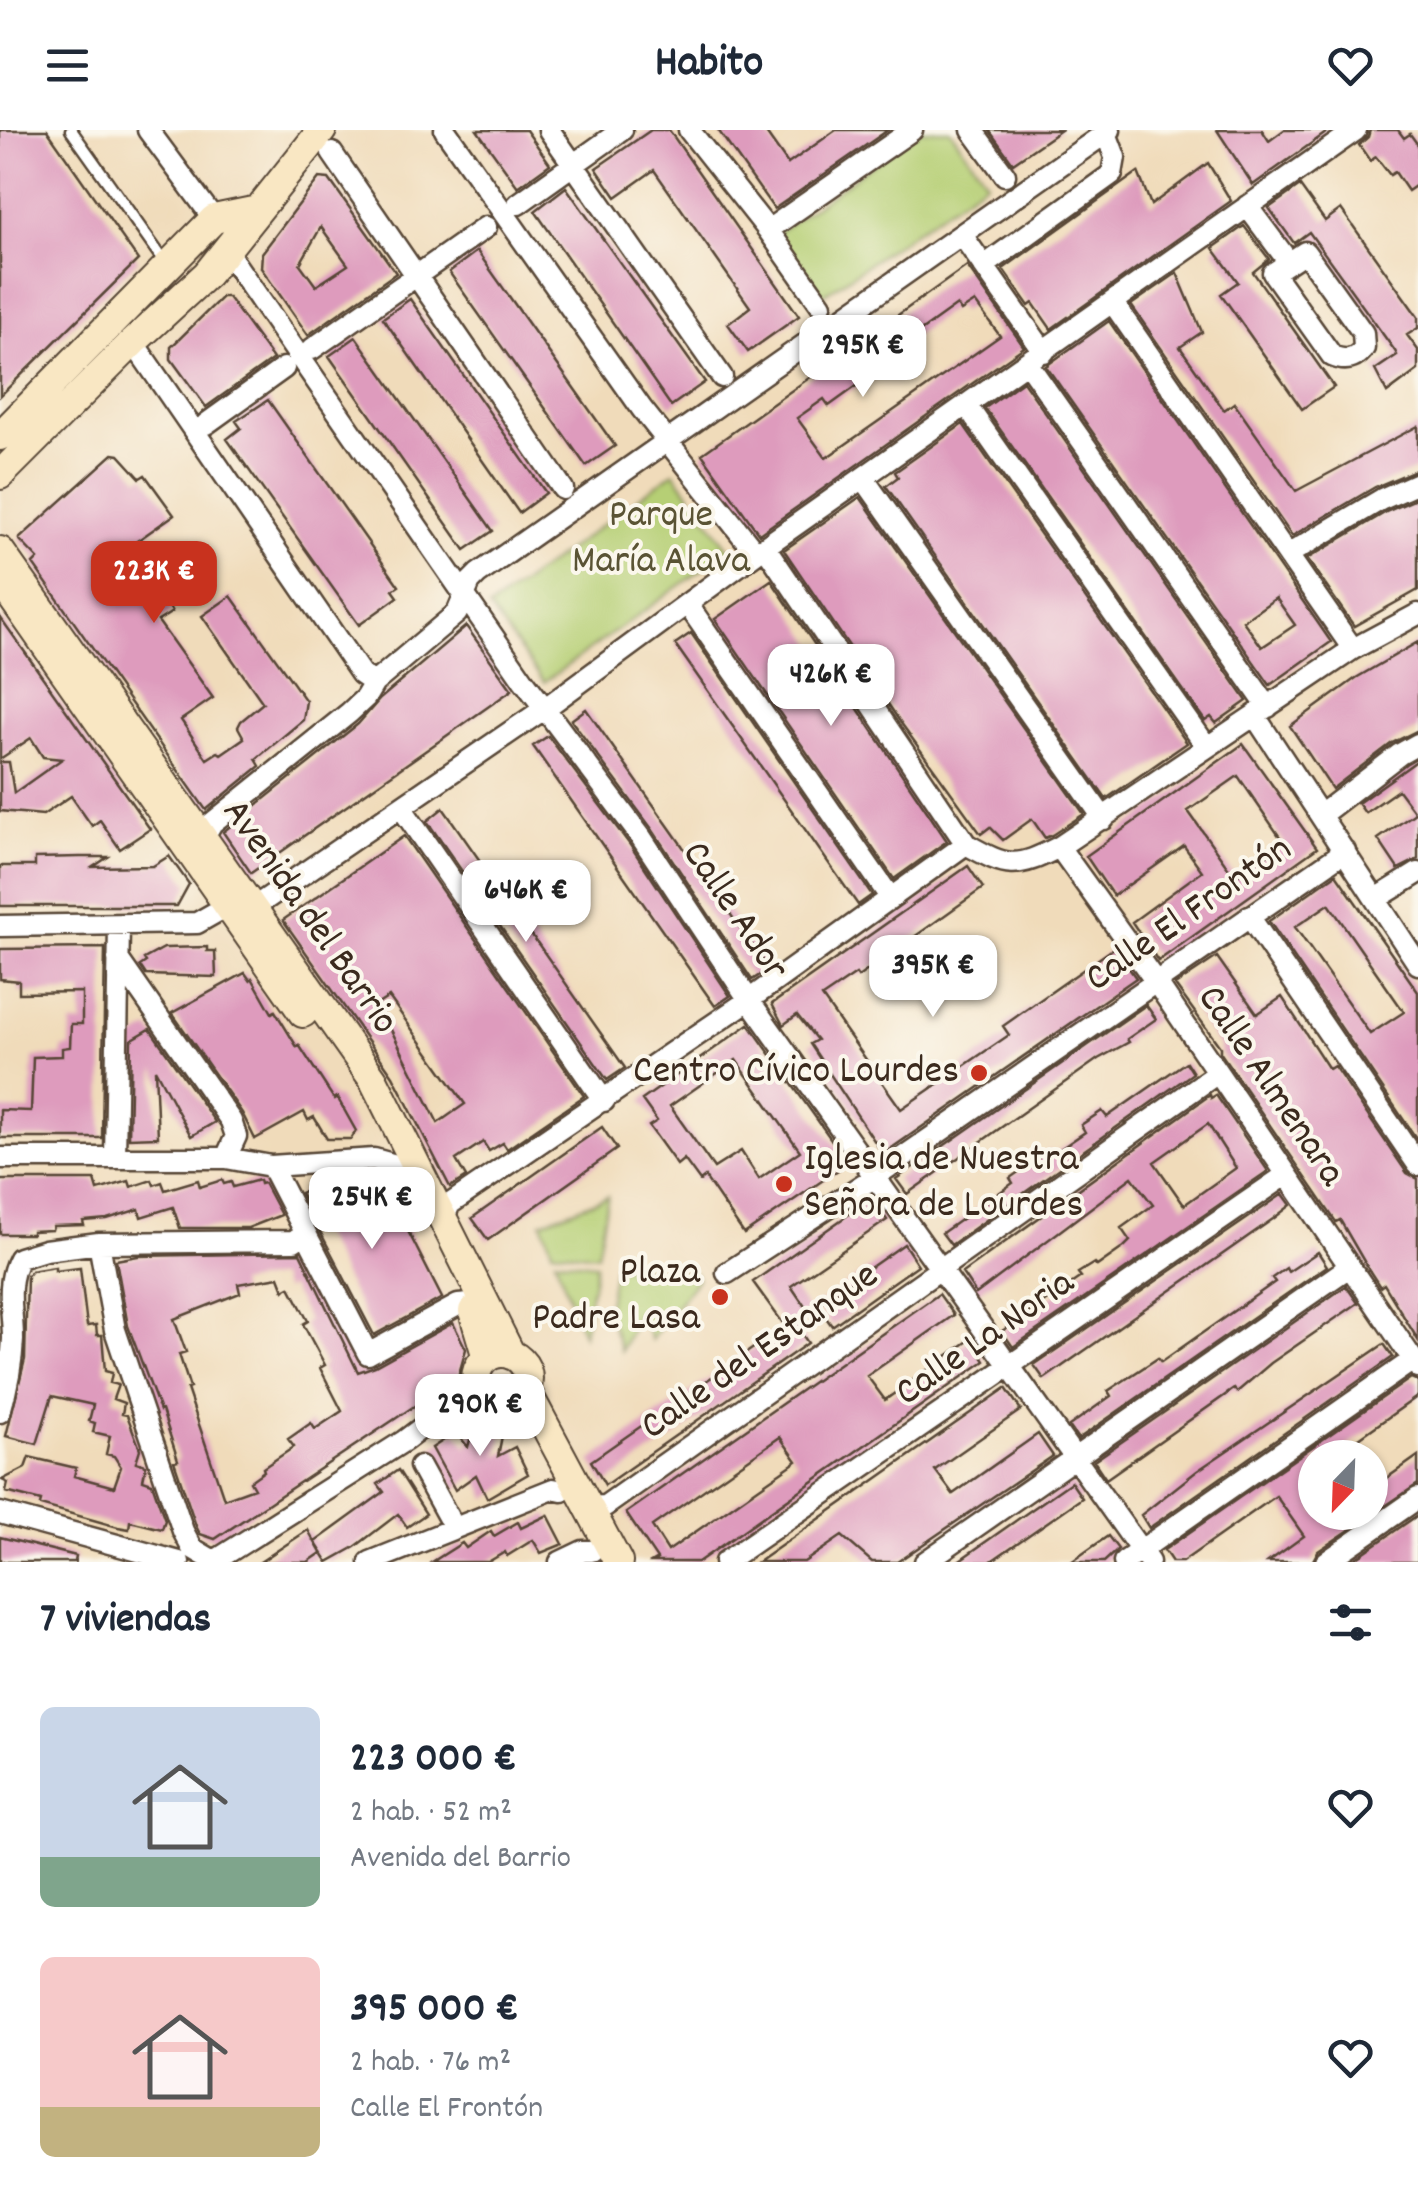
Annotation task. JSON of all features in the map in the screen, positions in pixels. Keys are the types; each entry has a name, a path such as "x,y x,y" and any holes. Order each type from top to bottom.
{"street":[{"path":"148,130 214,219"},
{"path":"445,130 642,410 762,550 966,844 994,860 1028,862 1060,847 1353,649 1418,614"},
{"path":"549,130 722,377"},
{"path":"518,204 622,130"},
{"path":"689,130 821,305"},
{"path":"768,230 912,130"},
{"path":"972,130 1005,175"},
{"path":"0,926 198,924 246,911 544,709 1356,130"},
{"path":"203,838 212,823 349,712 374,683 457,613 470,582 478,574 1108,131 1115,157 1112,174 984,266"},
{"path":"0,475 227,252 258,210 327,141 562,489"},
{"path":"1247,206 1288,261"},
{"path":"0,436 214,219 258,210"},
{"path":"312,349 486,227"},
{"path":"962,235 1418,964"},
{"name":"Calle Ador","path":"227,252 464,596 641,836 749,1000 1075,1457 1138,1558"},
{"path":"1305,252 1364,333 1364,348 1354,358 1340,360 1332,356 1273,273 1288,261 1305,252"},
{"path":"1113,302 1353,649"},
{"path":"133,342 358,669 374,683"},
{"path":"206,424 284,368"},
{"path":"967,406 1207,747"},
{"path":"864,478 1104,818"},
{"path":"1289,554 1382,499 1418,483"},
{"name":"Avenida del Barrio","path":"0,551 203,838 360,1092 499,1356"},
{"name":"Avenida del Barrio","path":"0,580 373,1080 444,1217 499,1356"},
{"path":"688,605 890,897"},
{"path":"1322,814 1418,744"},
{"path":"401,806 604,1101"},
{"path":"444,1217 450,1204 749,1000 966,844"},
{"name":"Calle Almenara","path":"1060,847 1416,1363"},
{"name":"Calle El Frontón","path":"727,1273 874,1177 1345,852"},
{"path":"1376,899 1418,872"},
{"path":"1249,916 1418,1165"},
{"path":"115,1158 119,926"},
{"path":"118,959 231,1121 236,1136 226,1158"},
{"name":"Calle del Estanque","path":"589,1507 605,1506 1216,1074"},
{"path":"0,1158 226,1158 271,1166 374,1159 389,1160 399,1166"},
{"path":"271,1166 368,1354 458,1305 470,1304"},
{"name":"Calle La Noria","path":"725,1562 1286,1175"},
{"path":"0,1412 10,1370 10,1294 13,1269 19,1258 99,1243 294,1241 305,1232"},
{"path":"99,1243 115,1330 183,1531 192,1548 218,1561 404,1441 477,1386"},
{"path":"925,1562 1349,1267"},
{"path":"517,1397 492,1403 477,1386 477,1370 499,1356 524,1366 528,1374 517,1397 525,1422 603,1558"},
{"path":"1138,1558 1416,1363"},
{"path":"517,1397 589,1507 603,1558"},
{"path":"420,1466 448,1517"},
{"path":"370,1562 553,1489 562,1491"},
{"path":"1326,1562 1418,1498"},
{"path":"0,1513 179,1562"},
{"path":"560,1562 583,1550 603,1558"}],"lane":[{"path":"71,130 168,266"}],"green space":[{"path":"920,130 950,130 987,181 822,296 776,234"},
{"name":"Parque María Alava","path":"674,472 730,550 544,682 489,608"},
{"path":"608,1196 597,1255 552,1250 542,1222"},
{"path":"555,1259 596,1264 583,1335"},
{"path":"614,1266 694,1273 697,1279 651,1340 639,1312 621,1351 607,1310"}],"building":[{"path":"0,130 47,130 138,260 0,396"},
{"path":"477,130 526,130 550,164 518,187"},
{"path":"651,130 669,130 799,316 748,352 728,324 750,307 654,170 616,197 596,168"},
{"path":"718,130 764,130 788,164 836,130 888,130 774,209"},
{"path":"989,130 1061,130 1013,163"},
{"path":"1217,130 1262,130 1269,141 1284,130 1330,130 1253,185"},
{"path":"1370,130 1398,130 1404,138 1410,134 1418,145 1418,184 1408,191 1395,172 1390,175 1376,157 1370,161 1359,145"},
{"path":"1208,163 1231,201 1051,329 1003,269 1138,172 1151,205"},
{"path":"319,178 329,179 396,273 308,335 261,268 262,253","holes":["321,227 348,265 316,286 300,264"]},
{"path":"1300,186 1325,221 1341,209 1418,317 1418,328 1407,335 1418,350 1418,370 1387,393 1375,370 1397,355 1395,351 1309,232 1294,243 1269,208"},
{"path":"566,187 705,382 671,406 535,211"},
{"path":"1244,226 1269,259 1253,272 1334,387 1302,409 1221,294 1238,282 1213,248"},
{"path":"477,251 615,446 586,466 449,272"},
{"path":"967,266 1024,347 759,534 702,454","holes":["975,302 1000,336 826,458 797,418 824,399 829,406 957,305 961,311"]},
{"path":"1177,273 1202,332 1180,347 1224,410 1234,403 1296,491 1418,426 1418,469 1375,487 1292,536 1131,305"},
{"path":"222,297 228,297 273,359 206,407 171,359 171,347"},
{"path":"410,299 546,493 519,513 383,318"},
{"path":"1109,321 1331,642 1270,685 1046,366","holes":["1276,598 1295,625 1262,647 1243,621"]},
{"path":"356,337 493,531 465,550 329,356"},
{"path":"1023,381 1247,701 1216,723 1211,717 1205,721 985,408"},
{"path":"268,400 399,586 393,590 398,597 359,625 227,439 241,428 236,421"},
{"path":"963,424 1187,743 1106,799 886,486 898,477 895,472"},
{"path":"113,454 119,455 140,478 145,475 174,515 137,541 141,549 138,550 172,612 158,621 213,698 181,720 207,759 244,738 238,727 241,721 263,703 202,616 231,596 306,701 303,720 256,759 260,766 206,810 33,564 38,559 19,539"},
{"path":"860,497 1084,814 1052,835 1045,838 1032,819 1003,840 990,827 981,834 784,550"},
{"path":"1418,498 1418,590 1354,626 1307,559 1388,511"},
{"path":"771,580 947,841 894,879 715,619"},
{"path":"0,617 150,829 120,849 100,820 92,826 71,796 43,815 0,811 0,762 9,762 14,793 62,759 43,757 31,738 0,759"},
{"path":"466,626 512,690 251,873 223,832 358,724 380,699"},
{"path":"691,633 872,895 858,905 675,644"},
{"path":"1418,642 1418,730 1392,743 1332,789 1290,726 1356,678"},
{"path":"586,709 769,969 752,980 652,829 571,720"},
{"path":"548,736 630,845 730,996 715,1006 533,746"},
{"path":"1243,744 1317,848 1158,961 1132,922 1202,871 1184,846 1113,896 1086,856","holes":["1238,776 1284,843 1235,877 1188,811"]},
{"path":"1418,760 1418,859 1398,869 1378,839 1415,813 1398,790 1365,813 1358,803"},
{"path":"443,808 625,1068 607,1080 427,821"},
{"path":"404,836 584,1096 507,1149 503,1143 489,1151 483,1142 456,1160 466,1177 450,1187 393,1076 283,920","holes":["389,997 465,1104 438,1123 378,1004"]},
{"path":"169,856 189,884 177,906 0,906 0,866 35,866 35,858 108,857 93,867 153,866"},
{"path":"968,866 983,888 858,977 856,974 822,997 901,1109 1009,1035 1003,1026 1114,948 1136,978 883,1154 810,1044 817,1040 797,1015 783,1025 772,1004"},
{"path":"1336,874 1418,992 1418,1141 1269,921","holes":["1329,904 1404,1012 1370,1034 1295,927"]},
{"path":"207,947 207,951 215,951 216,977 146,975 140,966 146,962 144,959 164,948"},
{"path":"105,948 102,1138 0,1138 0,1110 31,1111 33,1057 62,1056 62,1048 70,1047 71,1024 82,1024 82,992 19,993 19,981 0,979 0,949"},
{"path":"1217,957 1257,1014 1282,997 1329,1069 1334,1066 1407,1173 1418,1179 1418,1340 1384,1284 1380,1287 1340,1220 1336,1222 1175,985"},
{"path":"245,973 334,1099 337,1097 356,1131 351,1139 327,1139 314,1117 308,1120 304,1112 255,1139 242,1113 172,1013"},
{"path":"1146,1005 1156,1019 1127,1039 1129,1042 1098,1059 907,1194 896,1179"},
{"path":"749,1024 843,1156 836,1160 841,1168 744,1234 705,1177 700,1181 684,1159 677,1165 649,1126 657,1121 642,1100","holes":["736,1060 800,1151 759,1179 741,1151 714,1168 670,1106"]},
{"path":"150,1029 215,1122 191,1136 155,1069 158,1137 129,1138 131,1040"},
{"path":"1186,1062 1193,1073 951,1245 942,1233 1013,1183 1010,1178 1085,1132 1081,1125 1102,1111 1107,1117"},
{"path":"1210,1095 1216,1095 1268,1171 1013,1347 1002,1331 1081,1277 1078,1273 1094,1263 1097,1266 1124,1247 1130,1241 1121,1228 1153,1205 1132,1177 976,1294 962,1273","holes":["1208,1124 1236,1168 1184,1205 1154,1162"]},
{"path":"602,1127 617,1149 488,1240 472,1218"},
{"path":"0,1180 95,1180 98,1190 129,1181 131,1187 152,1180 154,1185 162,1182 165,1190 198,1180 200,1187 222,1180 224,1184 231,1182 233,1187 259,1180 281,1215 248,1228 180,1228 173,1207 141,1217 139,1209 107,1219 83,1221 84,1225 53,1226 52,1230 32,1234 0,1234"},
{"path":"339,1180 345,1199 382,1180 442,1298 374,1335 300,1193 305,1186"},
{"path":"1283,1194 1291,1205 1273,1219 1044,1379 1034,1365"},
{"path":"872,1198 887,1220 791,1286 808,1311 793,1321 808,1343 605,1485 591,1461 785,1326 753,1282"},
{"path":"904,1244 918,1265 832,1326 817,1305"},
{"path":"1318,1252 1327,1266 1078,1439 1069,1426 1111,1396 1108,1391 1158,1358 1161,1362 1275,1282 1272,1278 1286,1268 1288,1272"},
{"path":"300,1253 358,1372 453,1323 466,1349 458,1377 215,1539 200,1534 174,1461 178,1460 162,1410 128,1326 116,1260 138,1256","holes":["279,1277 284,1290 290,1287 308,1321 303,1324 325,1365 320,1368 342,1411 315,1429 311,1423 288,1439 294,1447 250,1481 254,1488 224,1499 187,1389 190,1388 179,1354 186,1352 174,1319 240,1293 238,1284"]},
{"path":"55,1267 55,1271 80,1268 87,1326 96,1325 97,1335 102,1335 105,1371 112,1373 110,1383 118,1385 113,1399 124,1403 122,1414 127,1415 140,1449 136,1462 146,1465 143,1480 152,1483 165,1520 162,1529 130,1521 129,1529 118,1527 6,1492 8,1483 2,1480 25,1468 29,1457 76,1468 74,1476 114,1487 121,1467 114,1456 106,1454 110,1436 93,1432 95,1423 89,1421 93,1405 52,1396 37,1444 6,1436 25,1359 27,1276 31,1271"},
{"path":"1346,1286 1358,1303 1271,1363 1237,1392 1234,1389 1106,1479 1094,1461"},
{"path":"939,1294 954,1315 867,1376 885,1400 971,1339 985,1361 698,1562 652,1562 657,1559 626,1513","holes":["780,1437 797,1461 668,1551 652,1526"]},
{"path":"1384,1344 1393,1357 1149,1528 1141,1515 1197,1471"},
{"path":"1411,1378 1418,1381 1418,1396 1356,1440 1322,1440"},
{"path":"1006,1388 1021,1410 935,1470 953,1494 1038,1434 1053,1456 897,1562 872,1562 842,1536 804,1562 758,1562"},
{"path":"476,1418 504,1426 498,1456 515,1447 528,1474 487,1498 476,1475 455,1490 432,1448 456,1432 468,1447"},
{"path":"1418,1456 1418,1484 1388,1504 1388,1477"},
{"path":"1298,1457 1298,1527 1276,1496 1182,1562 1172,1562 1164,1550"},
{"path":"398,1470 426,1514 407,1527 398,1514 328,1562 315,1542 384,1492 378,1484"},
{"path":"1071,1482 1082,1498 990,1562 957,1562"},
{"path":"548,1515 563,1544 541,1553 533,1540 488,1562 432,1562 462,1543 466,1548 491,1531 494,1536 518,1522 521,1528"},
{"path":"1418,1515 1418,1562 1350,1562"},
{"path":"308,1530 321,1553 308,1562 260,1562"},
{"path":"1300,1530 1349,1530 1318,1551 1312,1562 1268,1562 1304,1536"},
{"path":"1108,1536 1118,1549 1104,1562 1071,1562"},
{"path":"0,1537 76,1556 75,1562 0,1562"}],"place":[{"name":"Centro Cívico Lourdes","path":"979,1073"},
{"name":"Iglesia de Nuestra Señora de Lourdes","path":"784,1184"},
{"name":"Plaza Padre Lasa","path":"720,1297"}]}
